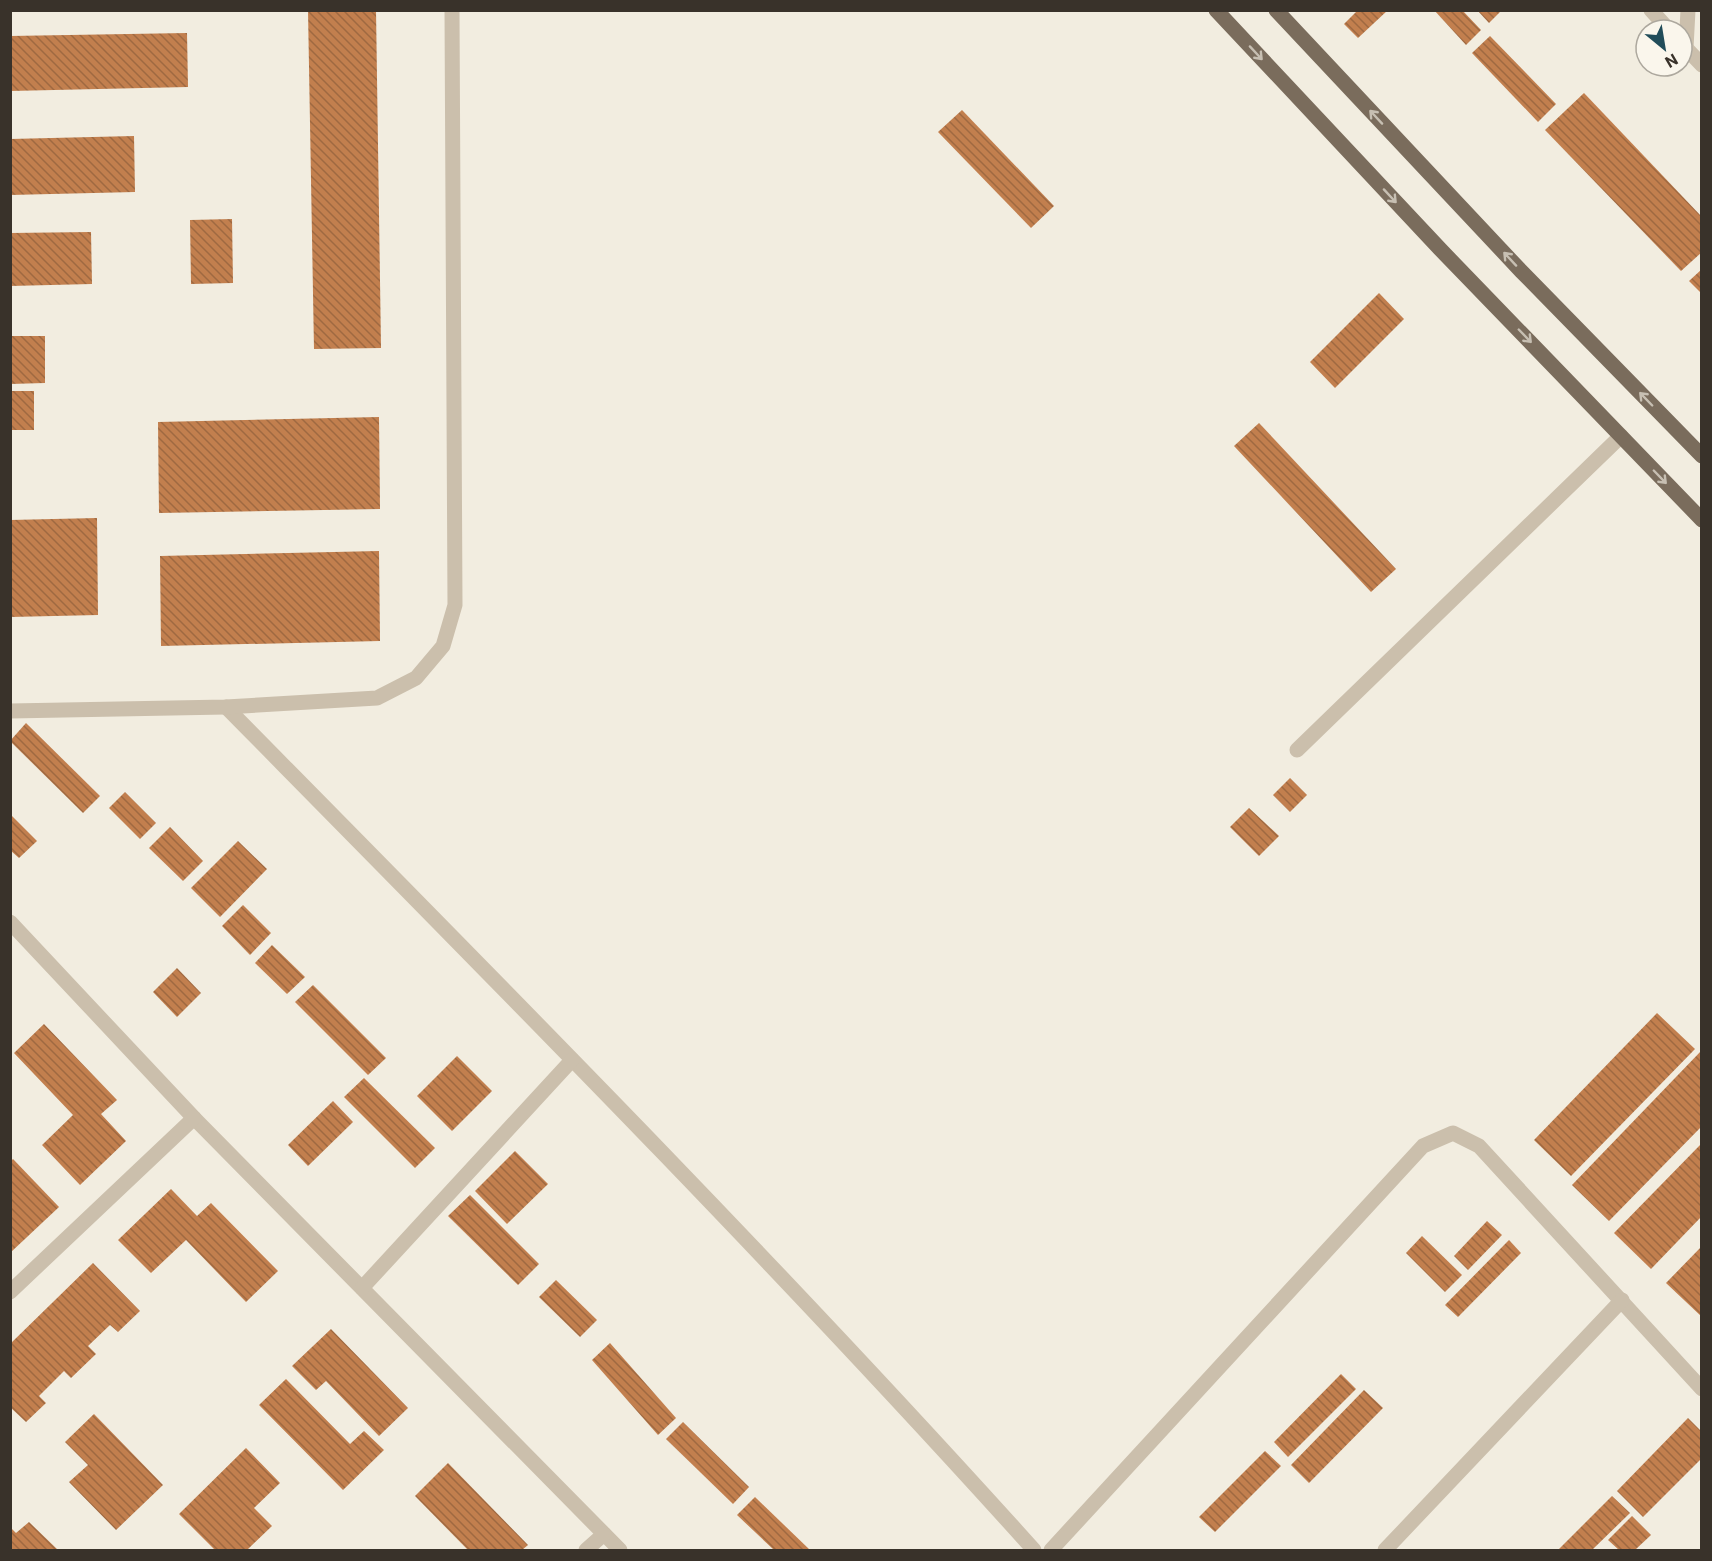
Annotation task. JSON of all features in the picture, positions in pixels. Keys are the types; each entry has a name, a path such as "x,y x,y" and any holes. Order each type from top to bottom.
{"main road":[{"path":"1216,10 1440,249 1701,520"},
{"path":"1276,10 1513,262 1701,456"}],"street":[{"path":"10,711 226,707 377,698 416,678 443,646 455,605 452,10"},
{"path":"1297,750 1621,436"},
{"path":"226,707 883,1382 1034,1551"},
{"path":"10,922 194,1118 620,1551"},
{"path":"362,1288 572,1060"},
{"path":"10,1293 194,1118"},
{"path":"1051,1551 1423,1146 1453,1132 1479,1146 1701,1389"},
{"path":"1385,1551 1622,1300"},
{"path":"586,1551 604,1534"}],"building":[{"path":"308,10 376,10 381,348 314,349"},
{"path":"1358,10 1388,10 1358,38 1344,24"},
{"path":"1434,10 1462,10 1481,30 1466,45"},
{"path":"1477,10 1502,10 1489,23"},
{"path":"187,33 188,87 10,91 10,36"},
{"path":"1490,36 1556,104 1538,122 1472,53"},
{"path":"1584,93 1702,217 1702,252 1681,271 1545,130"},
{"path":"962,110 1054,206 1031,228 938,132"},
{"path":"134,136 135,192 10,195 10,139"},
{"path":"232,219 233,283 191,284 190,220"},
{"path":"91,232 92,284 10,286 10,233"},
{"path":"1702,269 1702,294 1689,281"},
{"path":"1379,293 1404,319 1335,388 1310,362"},
{"path":"10,336 45,336 45,383 10,384"},
{"path":"10,391 34,391 34,430 10,430"},
{"path":"379,417 380,509 159,513 158,422"},
{"path":"1259,423 1396,569 1371,592 1234,446"},
{"path":"97,518 98,615 10,617 10,520"},
{"path":"379,551 380,641 161,646 160,556"},
{"path":"26,723 100,796 83,813 10,741"},
{"path":"1290,778 1307,795 1290,812 1273,795"},
{"path":"125,792 156,823 140,839 109,808"},
{"path":"1249,808 1279,836 1259,856 1230,827"},
{"path":"10,814 37,841 19,858 10,850"},
{"path":"170,827 203,861 183,881 149,848"},
{"path":"238,841 267,869 220,917 191,888"},
{"path":"243,905 271,933 250,955 222,926"},
{"path":"272,945 305,977 287,994 255,963"},
{"path":"177,968 201,993 177,1017 153,992"},
{"path":"313,985 386,1058 368,1075 295,1002"},
{"path":"1657,1013 1695,1049 1571,1176 1534,1140"},
{"path":"44,1024 117,1100 101,1114 126,1141 80,1185 42,1145 73,1115 14,1053"},
{"path":"1702,1050 1702,1126 1609,1221 1572,1185"},
{"path":"457,1056 492,1091 452,1131 417,1096"},
{"path":"364,1078 435,1148 415,1168 344,1097"},
{"path":"333,1101 353,1122 308,1166 288,1145"},
{"path":"1702,1143 1702,1216 1651,1269 1614,1233"},
{"path":"515,1151 548,1184 507,1224 475,1191"},
{"path":"13,1159 59,1207 10,1253 10,1162"},
{"path":"171,1189 197,1216 211,1203 278,1271 246,1302 186,1240 151,1273 118,1240"},
{"path":"470,1195 539,1264 518,1285 448,1216"},
{"path":"1487,1221 1502,1235 1468,1270 1454,1256"},
{"path":"1422,1236 1462,1275 1445,1292 1406,1253"},
{"path":"1509,1240 1521,1253 1458,1317 1445,1305"},
{"path":"1702,1246 1702,1317 1666,1283"},
{"path":"93,1263 140,1311 118,1332 110,1325 88,1346 96,1354 71,1378 64,1371 39,1396 46,1403 26,1422 10,1407 10,1344"},
{"path":"556,1280 597,1320 580,1337 539,1297"},
{"path":"331,1329 408,1408 379,1436 326,1381 316,1390 292,1366"},
{"path":"610,1343 676,1418 658,1435 592,1360"},
{"path":"1341,1374 1356,1389 1288,1457 1274,1442"},
{"path":"286,1379 350,1444 364,1431 384,1450 343,1490 259,1405"},
{"path":"1364,1390 1383,1408 1309,1483 1291,1465"},
{"path":"94,1414 163,1485 116,1530 69,1482 88,1465 65,1442"},
{"path":"1688,1418 1702,1432 1702,1458 1643,1517 1617,1491"},
{"path":"683,1422 749,1487 733,1504 666,1439"},
{"path":"246,1448 280,1483 254,1508 272,1526 247,1550 215,1550 179,1514"},
{"path":"1265,1451 1281,1466 1215,1532 1199,1517"},
{"path":"448,1463 528,1545 522,1550 468,1550 415,1496"},
{"path":"1612,1496 1630,1513 1592,1550 1558,1550"},
{"path":"755,1497 810,1550 774,1550 737,1515"},
{"path":"1632,1516 1651,1535 1635,1550 1619,1550 1608,1540"},
{"path":"29,1522 58,1550 10,1550 10,1527 16,1533"}]}
